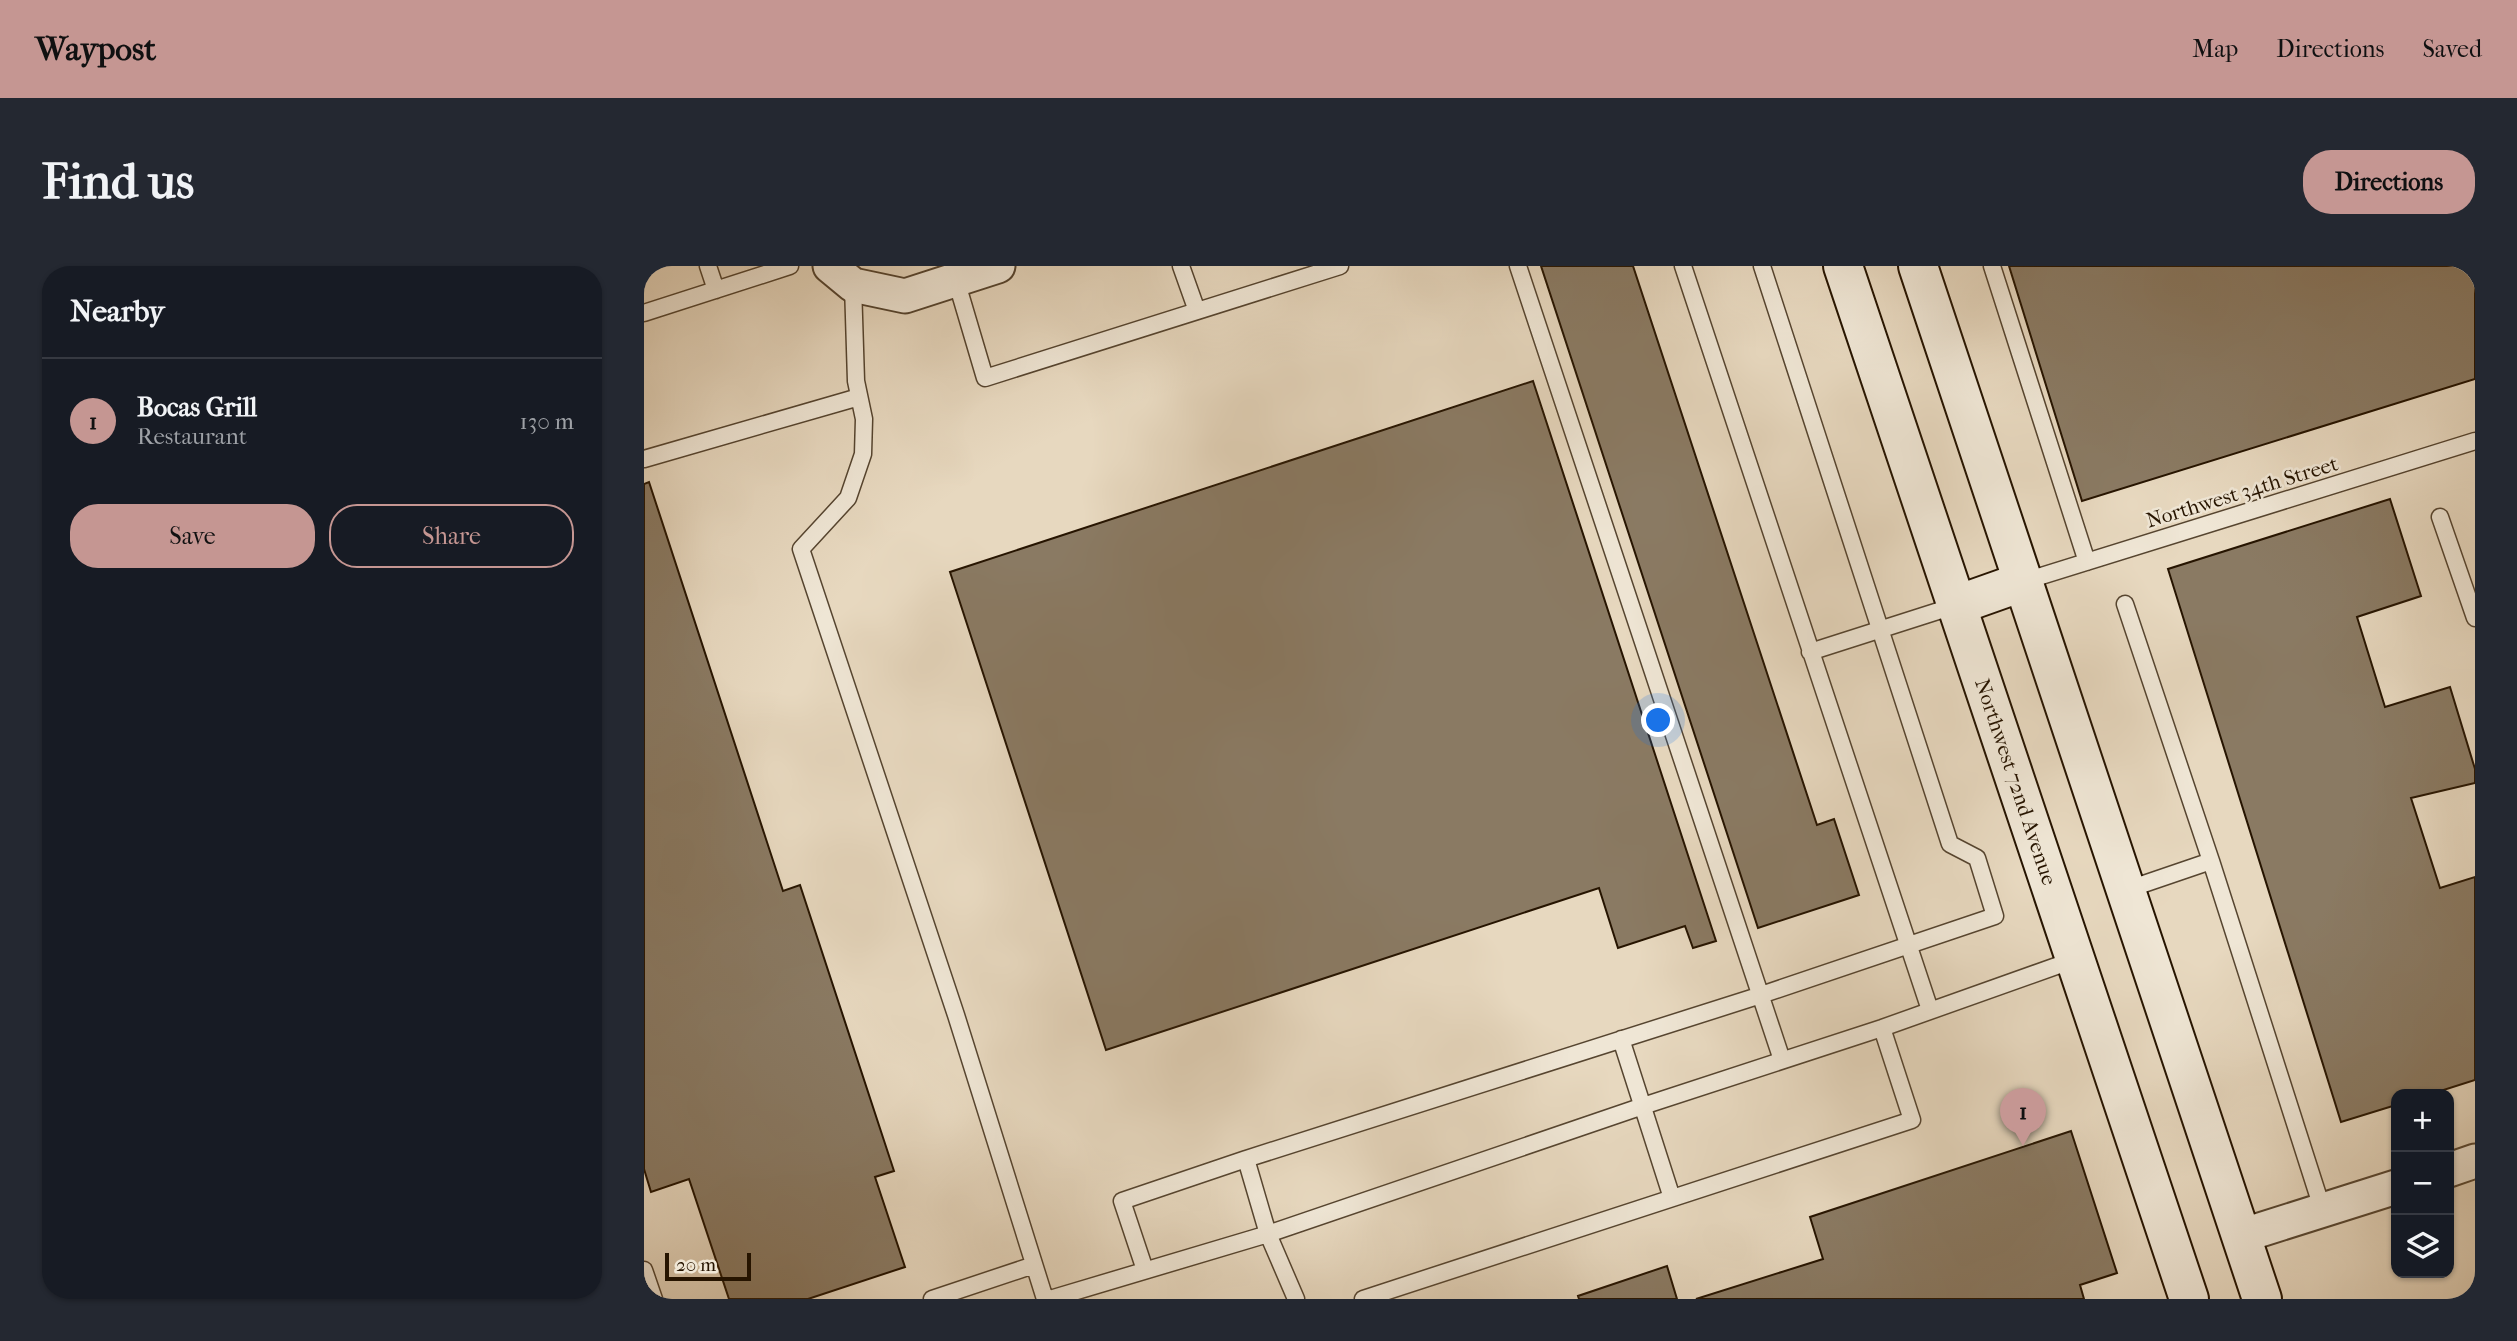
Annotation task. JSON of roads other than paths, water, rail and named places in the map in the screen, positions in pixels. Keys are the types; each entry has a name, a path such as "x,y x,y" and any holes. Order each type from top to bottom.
{"main road":[{"name":"Northwest 72nd Avenue","path":"1843,266 2189,1299"},
{"path":"1918,266 2262,1299"},
{"path":"1957,605 2022,582"}],"street":[{"path":"842,276 905,296 998,266"},
{"path":"2454,1168 2475,1161"},
{"path":"2241,1236 2391,1189"}],"lane":[{"path":"708,266 716,290"},
{"path":"644,313 790,266"},
{"path":"1181,266 1197,311"},
{"path":"956,280 985,378 1340,266"},
{"path":"1518,266 1782,1060"},
{"path":"1683,266 1930,1010"},
{"path":"1145,1270 1122,1201 1245,1159 1760,995 1995,916 1978,858 1950,844 1762,266"},
{"path":"1992,266 2087,562"},
{"path":"842,276 856,381 864,419 863,454 856,480 834,517 801,549 1034,1265 1048,1299 1268,1234 2076,960"},
{"path":"644,459 859,397"},
{"name":"Northwest 34th Street","path":"2022,582 2475,441"},
{"path":"2440,517 2475,618"},
{"path":"2125,604 2323,1211"},
{"path":"1810,652 1957,605"},
{"path":"2126,890 2211,861"},
{"path":"1363,1299 1912,1120 1882,1028"},
{"path":"1621,1039 1672,1198"},
{"path":"1245,1159 1268,1234 1296,1299"},
{"path":"932,1299 1034,1265"},
{"path":"644,1270 654,1299"}],"place":[{"name":"Bocas Grill","path":"2023,1146"}]}
